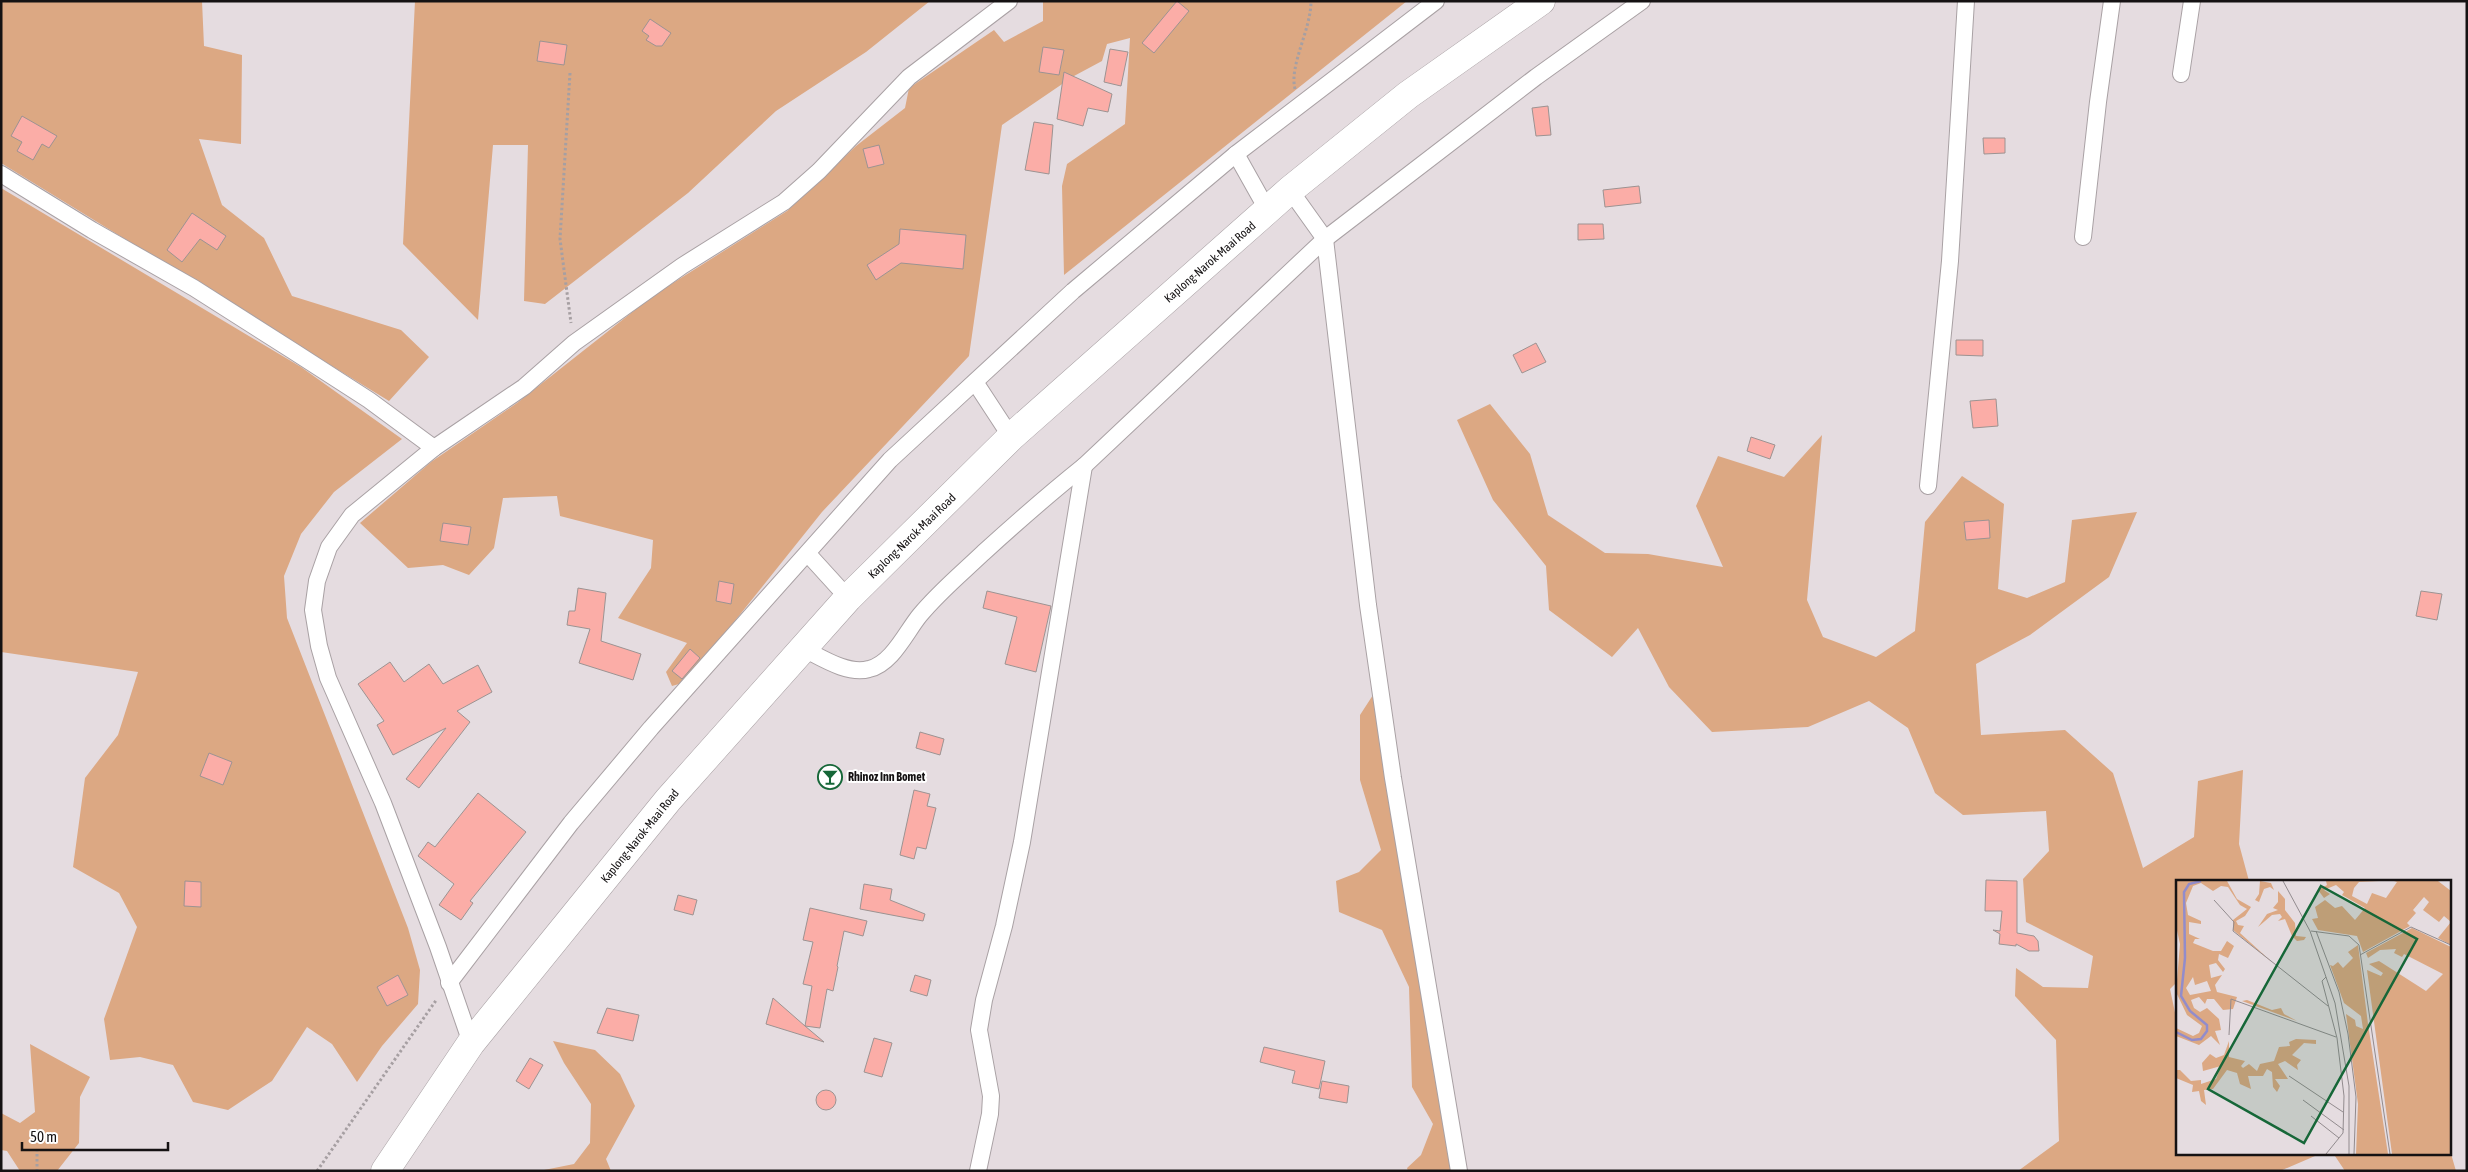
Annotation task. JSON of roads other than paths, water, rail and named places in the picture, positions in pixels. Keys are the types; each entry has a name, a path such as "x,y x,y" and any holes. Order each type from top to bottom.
{"highway":[{"name":"Kaplong-Narok-Maai Road","path":"385,1171 471,1043 668,800 848,598 1012,437 1290,190 1408,95 1541,1"}],"street":[{"path":"471,1043 438,947 383,803 328,678 319,646 314,610 317,581 329,548 352,515 434,448 524,387 574,343 682,266 784,202 819,171 909,77 1009,1"},
{"path":"449,982 571,823 670,707 890,460 1072,290 1236,154 1436,1"},
{"path":"804,649 848,668 869,670 879,665 889,656 921,614 963,572 1042,499 1084,466 1325,239 1521,89 1642,1"},
{"path":"1928,486 1950,261 1966,1"},
{"path":"2083,237 2098,102 2112,1"},
{"path":"2181,74 2192,1"},
{"path":"1236,154 1268,211"},
{"path":"1,174 92,230 194,288 369,400 434,448"},
{"path":"1290,190 1325,239 1369,614 1393,778 1459,1171"},
{"path":"975,382 1012,437"},
{"path":"978,1171 990,1114 991,1096 982,1056 980,1022 1022,842 1084,466"},
{"path":"808,554 848,598"}],"place":[{"name":"Rhinoz Inn Bomet","path":"830,777"}]}
